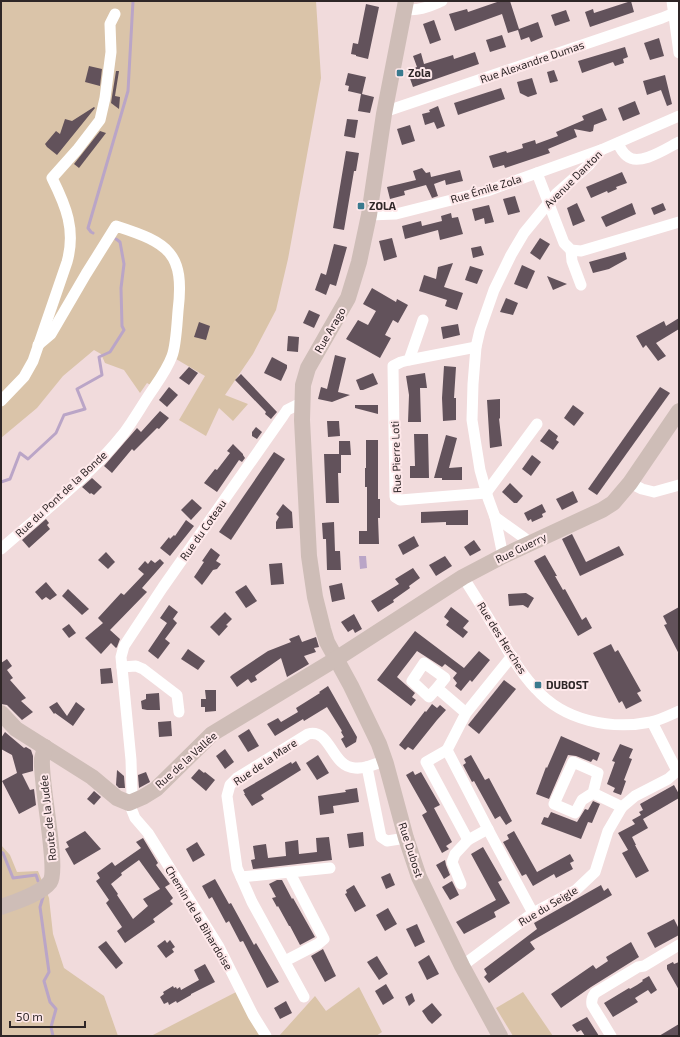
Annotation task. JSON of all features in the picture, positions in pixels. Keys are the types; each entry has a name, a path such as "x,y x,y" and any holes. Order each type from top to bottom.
{"main road":[{"name":"Rue Arago","path":"336,659 322,629 314,597 309,556 301,403 303,385 308,368 348,298 359,262 384,112 405,5"},
{"name":"Rue Guerry","path":"336,659 463,577 503,556 602,510 612,503 630,483 679,411"},
{"name":"Rue Dubost","path":"336,659 379,744 385,760 406,838 419,877 462,966 500,1036"},
{"name":"Rue de la Vallée","path":"129,803 156,789 212,734 336,659"},
{"path":"1,713 16,729 92,777 117,798 129,803"},
{"name":"Route de la Judée","path":"1,907 37,892 51,879 53,866 42,766 42,757 46,747"}],"street":[{"path":"405,5 411,10 418,10 442,1"},
{"path":"672,1 676,12 679,54"},
{"name":"Rue Alexandre Dumas","path":"384,112 676,12"},
{"path":"1,401 24,377 33,361 67,262 70,245 68,214 52,178 77,150 100,120 105,98 111,52 110,24 115,14"},
{"name":"Avenue Danton","path":"503,556 495,517 486,493 476,448 472,420 476,347 480,330 494,290 511,255 524,234 556,194 589,165 601,150 679,116"},
{"path":"618,143 628,157 639,160 679,142"},
{"name":"Rue Émile Zola","path":"368,215 396,214 487,191 601,150"},
{"path":"537,173 549,203 552,216 564,243 571,250 581,251 679,222"},
{"name":"Rue du Pont de la Bonde","path":"1,549 82,478 109,450 125,432 162,375 173,355 180,293 180,276 176,263 171,254 161,245 148,237 116,226 70,300 52,334 38,345"},
{"path":"571,250 572,261 581,285"},
{"path":"409,360 423,320"},
{"name":"Rue Pierre Loti","path":"476,347 409,360 393,366 395,497 400,500 486,493"},
{"name":"Rue du Coteau","path":"129,803 132,795 122,667 122,653 124,646 163,587 287,410 301,403"},
{"path":"486,493 537,424"},
{"path":"630,483 642,489 654,492 679,485"},
{"path":"495,517 523,537 530,544"},
{"name":"Rue des Herches","path":"463,577 512,656 536,690 556,706 569,713 592,721 619,725 652,722 679,711"},
{"path":"468,840 426,762 447,750 466,713 512,656"},
{"path":"122,667 136,666 149,672 177,695 178,712"},
{"path":"436,688 466,713"},
{"path":"652,722 678,771"},
{"name":"Rue de la Mare","path":"304,997 252,902 235,862 227,796 228,790 233,782 308,734 312,733 317,733 324,738 343,764 353,768 367,767 385,760"},
{"path":"447,750 533,913"},
{"path":"573,762 598,773 594,793 582,800 575,813 554,804 573,762"},
{"path":"367,767 381,837 387,841 406,838"},
{"name":"Rue du Seigle","path":"462,966 533,913 576,890 595,872 608,831 622,807 635,796 668,779 678,771"},
{"path":"594,793 622,807"},
{"name":"Chemin de la Bihardoise","path":"129,803 134,818 148,833 219,947 253,1015 266,1036"},
{"path":"461,884 452,862 455,854 468,840 488,829"},
{"path":"241,877 330,868"},
{"path":"285,962 324,939 324,936 290,873"},
{"path":"611,1036 592,1005 592,996 638,967 644,966 679,945"}],"shaded area":[{"path":"1,1 316,1 321,78 288,259 276,310 253,354 225,395 248,404 233,421 219,408 206,436 179,420 205,376 176,359 154,387 147,383 140,393 124,370 105,363 101,354 94,350 63,376 37,408 1,438"},
{"path":"359,556 366,556 367,568 360,569"},
{"path":"1,845 10,855 17,872 38,871 49,898 53,934 64,968 104,996 118,1036 1,1036"},
{"path":"359,987 382,1032 376,1036 279,1036 315,996 326,1011"},
{"path":"240,990 266,1036 151,1036"},
{"path":"523,992 553,1036 513,1036 496,1008"}],"building":[{"path":"500,1 510,1 519,29 538,22 543,37 531,42 529,37 521,40 518,30 508,33 502,14 455,31 449,14 467,9 468,12"},
{"path":"631,1 634,12 590,27 585,12 593,9 594,13"},
{"path":"366,4 379,7 368,59 351,54 353,43 358,44"},
{"path":"566,10 570,21 555,26 551,15"},
{"path":"434,20 441,40 430,44 423,24"},
{"path":"502,35 506,47 490,52 486,40"},
{"path":"659,38 664,56 650,60 644,43"},
{"path":"625,47 628,57 623,59 624,63 615,66 613,62 582,73 578,61"},
{"path":"475,52 479,64 413,87 407,70 417,67 413,56 421,53 424,64 453,55 454,59"},
{"path":"89,66 102,69 100,86 85,82"},
{"path":"554,70 558,81 550,83 547,72"},
{"path":"116,71 119,71 115,96 120,97 119,109 111,103"},
{"path":"348,73 366,77 362,94 374,97 370,113 358,111 361,94 348,91 349,86 345,85"},
{"path":"665,75 672,104 667,106 661,90 647,95 643,81"},
{"path":"532,78 537,94 528,97 520,93 517,82"},
{"path":"501,88 505,99 458,115 454,103"},
{"path":"635,101 640,114 623,121 618,108"},
{"path":"438,106 445,126 437,129 434,122 425,125 422,114 430,112 429,110"},
{"path":"94,107 95,108 57,155 47,147 45,144 56,131 60,134 65,119 72,121"},
{"path":"602,108 607,120 594,125 593,131 590,132 574,129 577,137 548,149 550,153 505,168 504,165 493,168 489,156 506,151 507,153 523,148 522,144 535,140 536,144 558,136 556,132 584,120 582,116"},
{"path":"347,119 358,120 355,138 344,136"},
{"path":"410,125 415,141 402,145 397,129"},
{"path":"100,131 106,133 79,168 74,164"},
{"path":"346,151 359,153 356,171 354,171 344,230 333,228"},
{"path":"422,168 426,173 430,172 431,177 460,170 463,181 446,185 445,180 434,184 438,196 432,198 426,185 404,191 405,195 390,199 387,187 416,180 413,171"},
{"path":"622,172 627,183 616,187 617,189 608,193 607,191 591,198 586,187"},
{"path":"515,196 520,212 508,215 503,199"},
{"path":"577,203 585,221 573,226 567,208"},
{"path":"632,203 636,214 606,227 601,217"},
{"path":"663,203 666,210 654,215 651,208"},
{"path":"489,205 494,222 485,224 484,218 475,221 472,209"},
{"path":"451,213 452,218 458,217 463,234 440,240 438,230 405,239 402,226 421,221 422,226 442,221 441,216"},
{"path":"392,238 397,257 384,261 379,241"},
{"path":"540,238 550,244 540,260 530,253"},
{"path":"334,244 347,247 336,286 330,284 326,295 315,290 321,273 326,275"},
{"path":"481,246 484,255 473,258 471,248"},
{"path":"625,252 627,259 609,269 593,273 589,262"},
{"path":"453,263 444,287 463,293 457,310 445,306 447,300 419,291 424,275 436,279 438,267"},
{"path":"522,265 535,271 527,289 514,284"},
{"path":"470,266 483,270 477,284 465,280"},
{"path":"547,276 567,284 553,290"},
{"path":"372,288 396,302 397,299 408,305 398,323 393,320 385,335 391,338 380,358 346,339 358,320 368,325 376,311 363,304"},
{"path":"506,298 518,303 513,315 500,312"},
{"path":"309,310 320,315 314,328 303,323"},
{"path":"679,318 679,329 656,343 666,356 658,361 646,345 643,348 636,336 664,321 666,326"},
{"path":"199,322 210,326 206,340 194,337"},
{"path":"458,324 460,335 443,339 441,327"},
{"path":"288,336 299,337 298,352 287,351"},
{"path":"335,355 346,358 338,392 350,395 332,402 318,399 321,387 327,389"},
{"path":"272,357 287,365 281,381 264,373"},
{"path":"444,366 456,367 454,398 456,398 456,420 443,421 442,398"},
{"path":"189,367 198,373 189,385 179,378"},
{"path":"373,373 378,384 360,390 356,380"},
{"path":"425,373 427,388 420,388 421,422 408,422 409,395 406,376"},
{"path":"241,374 277,412 271,419 235,380"},
{"path":"169,387 178,395 167,407 159,400"},
{"path":"660,387 670,393 597,495 588,489"},
{"path":"500,399 500,419 499,418 502,446 490,448 487,400"},
{"path":"355,405 378,405 378,414 355,408"},
{"path":"573,405 584,413 574,426 564,418"},
{"path":"160,411 169,418 159,429 157,428 134,451 132,449 112,473 104,466 137,428 141,432"},
{"path":"327,421 339,421 340,436 328,437"},
{"path":"256,427 262,432 257,439 252,436 252,432"},
{"path":"549,429 558,436 556,440 559,442 553,450 540,441"},
{"path":"414,434 428,434 429,478 410,478 410,466 415,466"},
{"path":"446,435 457,438 449,468 462,467 462,480 442,480 442,478 434,478"},
{"path":"366,440 378,440 378,499 380,499 380,518 378,518 379,544 359,544 359,531 367,531 367,487 365,487"},
{"path":"339,441 350,441 351,455 341,455 341,473 338,473 339,503 326,503 324,454 339,454"},
{"path":"233,444 245,458 242,462 239,460 217,492 204,483 215,469 217,470 230,453 227,451"},
{"path":"274,452 285,459 231,540 219,532"},
{"path":"532,455 541,462 531,476 522,469"},
{"path":"92,478 102,487 94,495 91,493 90,494 82,487"},
{"path":"510,483 523,496 517,503 514,503 502,492"},
{"path":"573,491 578,502 562,510 556,499"},
{"path":"192,499 202,508 191,520 181,510"},
{"path":"283,504 292,512 293,528 276,529 276,522 279,517 276,514"},
{"path":"542,504 546,512 542,514 543,517 532,522 531,519 528,521 524,513"},
{"path":"468,510 468,525 446,525 446,522 421,523 421,512"},
{"path":"46,519 49,523 47,525 50,529 29,548 22,540"},
{"path":"186,520 194,526 170,556 160,548 169,537 170,539 174,535 175,536"},
{"path":"334,522 335,551 340,551 341,570 327,570 326,539 323,539 322,523"},
{"path":"572,534 586,562 619,546 624,555 580,576 562,539"},
{"path":"414,536 419,546 403,555 398,545"},
{"path":"474,540 481,550 470,556 464,547"},
{"path":"211,548 220,555 216,561 221,564 217,569 213,570 202,585 194,577"},
{"path":"106,552 115,562 108,569 98,560"},
{"path":"545,555 557,576 555,576 563,590 565,589 582,620 586,617 592,628 578,636 534,561"},
{"path":"445,556 452,566 436,576 429,565"},
{"path":"160,559 164,563 142,588 147,592 110,630 120,639 117,647 116,648 111,643 101,654 85,638 103,623 98,618 121,593 124,595 144,574 138,569 145,561 148,564 151,560 155,563"},
{"path":"282,563 284,584 271,585 269,564"},
{"path":"413,568 420,578 409,586 410,588 393,600 394,602 378,612 371,601 399,584 395,579"},
{"path":"46,582 57,595 50,600 46,597 42,600 35,592"},
{"path":"342,583 345,599 332,602 329,586"},
{"path":"246,585 257,601 246,608 235,592"},
{"path":"68,589 89,609 82,615 62,596"},
{"path":"526,593 534,598 528,608 523,605 509,606 508,594"},
{"path":"169,605 178,612 173,619 177,623 165,639 170,643 158,659 148,651 167,623 160,618"},
{"path":"451,607 469,621 463,628 468,632 463,638 446,625 449,621 444,617"},
{"path":"679,607 679,654 664,625 667,624 663,616"},
{"path":"225,612 232,619 219,636 210,627"},
{"path":"354,614 362,629 355,633 353,629 348,632 341,622"},
{"path":"69,624 76,633 69,638 62,629"},
{"path":"415,631 464,668 479,651 490,660 472,682 470,680 461,691 455,686 457,683 453,678 457,673 445,664 442,667 417,651 397,677 415,693 412,697 416,700 411,706 377,680"},
{"path":"299,635 302,642 316,637 319,647 314,648 316,652 304,656 309,664 287,677 281,658 255,676 257,680 251,683 248,679 237,687 230,677 232,675 268,651 291,642 289,639"},
{"path":"611,644 615,652 618,650 641,691 637,693 642,701 626,709 622,701 619,703 593,653"},
{"path":"188,649 205,661 198,670 181,659"},
{"path":"7,659 12,666 7,670 13,678 10,680 26,698 21,701 33,712 22,720 7,705 1,704 1,663"},
{"path":"111,668 113,683 101,684 100,669"},
{"path":"504,680 516,689 479,734 468,725"},
{"path":"328,686 357,737 356,742 346,748 341,739 344,737 341,732 342,731 327,707 304,721 303,719 275,736 267,724 278,718 281,722 298,712 296,708 320,693 319,692"},
{"path":"205,690 216,690 216,711 205,712 205,707 201,707 201,699 206,699"},
{"path":"159,693 160,710 142,709 141,701 146,699 146,694"},
{"path":"57,702 67,716 76,702 85,709 73,726 55,713 54,714 49,707"},
{"path":"432,704 437,708 440,705 446,710 413,750 408,747 405,750 399,745"},
{"path":"171,721 172,736 159,737 158,722"},
{"path":"249,729 259,746 248,752 238,736"},
{"path":"5,732 24,748 26,747 31,750 33,756 33,771 22,774 30,790 34,789 36,805 19,814 2,781 17,773 12,755 1,749 1,738"},
{"path":"561,736 600,753 597,761 593,759 591,762 576,756 568,755 549,799 536,794 546,767 547,768"},
{"path":"620,744 633,749 629,758 632,759 624,780 626,781 621,795 613,792 615,788 607,784 615,762 612,761"},
{"path":"225,749 234,762 225,769 216,756"},
{"path":"318,755 329,773 317,780 306,763"},
{"path":"471,755 485,780 489,778 512,821 506,825 500,816 495,819 474,781 472,782 463,765 466,763 464,759"},
{"path":"296,761 301,770 261,795 264,799 252,806 243,790 291,762 292,764"},
{"path":"199,769 215,780 206,791 191,778"},
{"path":"117,770 124,776 125,788 119,788 116,785"},
{"path":"413,771 415,775 421,772 440,805 434,808 452,842 446,846 449,849 442,853 422,815 427,812 406,775"},
{"path":"146,772 150,782 139,788 138,775"},
{"path":"674,785 679,794 679,798 643,819 648,828 632,837 649,871 636,878 622,853 628,850 618,833 635,824 632,820 641,815 639,812 643,810 640,804"},
{"path":"357,788 359,802 333,806 334,813 320,815 318,796 346,792 345,790"},
{"path":"94,791 101,797 94,805 87,799"},
{"path":"593,801 600,804 592,823 588,822 581,839 541,824 544,817 548,818 551,812 577,822 585,809 588,810"},
{"path":"85,831 101,849 74,865 65,849 69,847 66,842"},
{"path":"514,831 537,872 570,854 574,861 570,863 573,869 556,878 554,874 533,886 526,874 522,876 503,842 509,839 507,835"},
{"path":"363,832 364,846 349,848 347,834"},
{"path":"329,837 332,860 253,869 251,860 255,859 253,846 266,844 268,858 286,856 285,842 298,840 299,854 317,852 316,838"},
{"path":"143,838 158,863 156,865 170,884 165,887 173,898 170,901 173,904 153,919 155,922 125,943 117,931 122,927 106,903 109,900 96,881 100,878 97,873 112,862 115,866 141,848 136,842","holes":["139,860 160,889 143,899 148,906 133,919 111,884 122,875 121,873"]},
{"path":"197,842 205,855 193,862 186,849"},
{"path":"483,847 502,880 498,882 510,903 494,912 496,917 464,934 456,922 496,900 471,854"},
{"path":"445,860 450,875 444,879 436,865"},
{"path":"390,873 395,885 386,889 381,877"},
{"path":"215,879 229,904 231,903 254,945 256,943 279,982 267,988 243,941 240,942 229,921 226,923 212,897 209,899 202,886"},
{"path":"277,880 282,880 315,937 300,945 272,898 276,897 269,884"},
{"path":"452,881 459,895 450,900 442,887"},
{"path":"354,885 366,906 355,912 345,894 347,893 346,890"},
{"path":"601,885 604,891 608,888 612,895 530,942 535,949 489,983 484,977 487,974 484,969 537,929 534,923"},
{"path":"388,908 397,924 385,931 376,915"},
{"path":"674,919 679,929 679,935 655,948 647,933"},
{"path":"417,924 425,942 415,947 406,929"},
{"path":"165,940 167,943 170,940 175,947 172,949 174,952 166,958 157,946"},
{"path":"106,941 123,963 116,969 98,947"},
{"path":"631,942 639,957 561,1008 551,994 593,965 596,969 608,961 606,957"},
{"path":"323,949 336,976 325,982 311,956"},
{"path":"429,955 439,974 427,980 418,962"},
{"path":"377,956 388,974 379,980 367,962"},
{"path":"673,962 674,964 679,962 679,990 667,969 667,965"},
{"path":"205,964 215,982 177,1003 176,1001 169,1005 168,1002 164,1004 160,997 164,994 163,992 173,986 177,989 180,987 181,990 199,980 194,970"},
{"path":"649,976 657,990 651,994 648,990 635,998 638,1002 613,1017 604,1003 637,985"},
{"path":"386,984 394,998 383,1005 375,991"},
{"path":"412,993 415,1001 409,1006 405,997"},
{"path":"286,1001 292,1013 280,1019 274,1008"},
{"path":"432,1003 442,1015 432,1024 422,1011"},
{"path":"587,1017 599,1036 585,1036 581,1030 577,1032 572,1025"},
{"path":"679,1024 679,1036 659,1036"}],"waterway":[{"path":"93,233 88,228 128,91 133,1"},
{"path":"1,482 10,479 20,453 28,459 56,433 64,415 85,409 77,389 102,375 99,357 110,352 124,330 122,326 121,288 124,264 120,242 116,239"},
{"path":"1,852 3,853 13,878 36,875 38,881"},
{"path":"43,897 40,907 49,972 44,981 50,1002 56,1009 51,1027 53,1036"}],"place":[{"name":"Zola","path":"400,73"},
{"name":"ZOLA","path":"361,206"},
{"name":"DUBOST","path":"538,685"}]}
